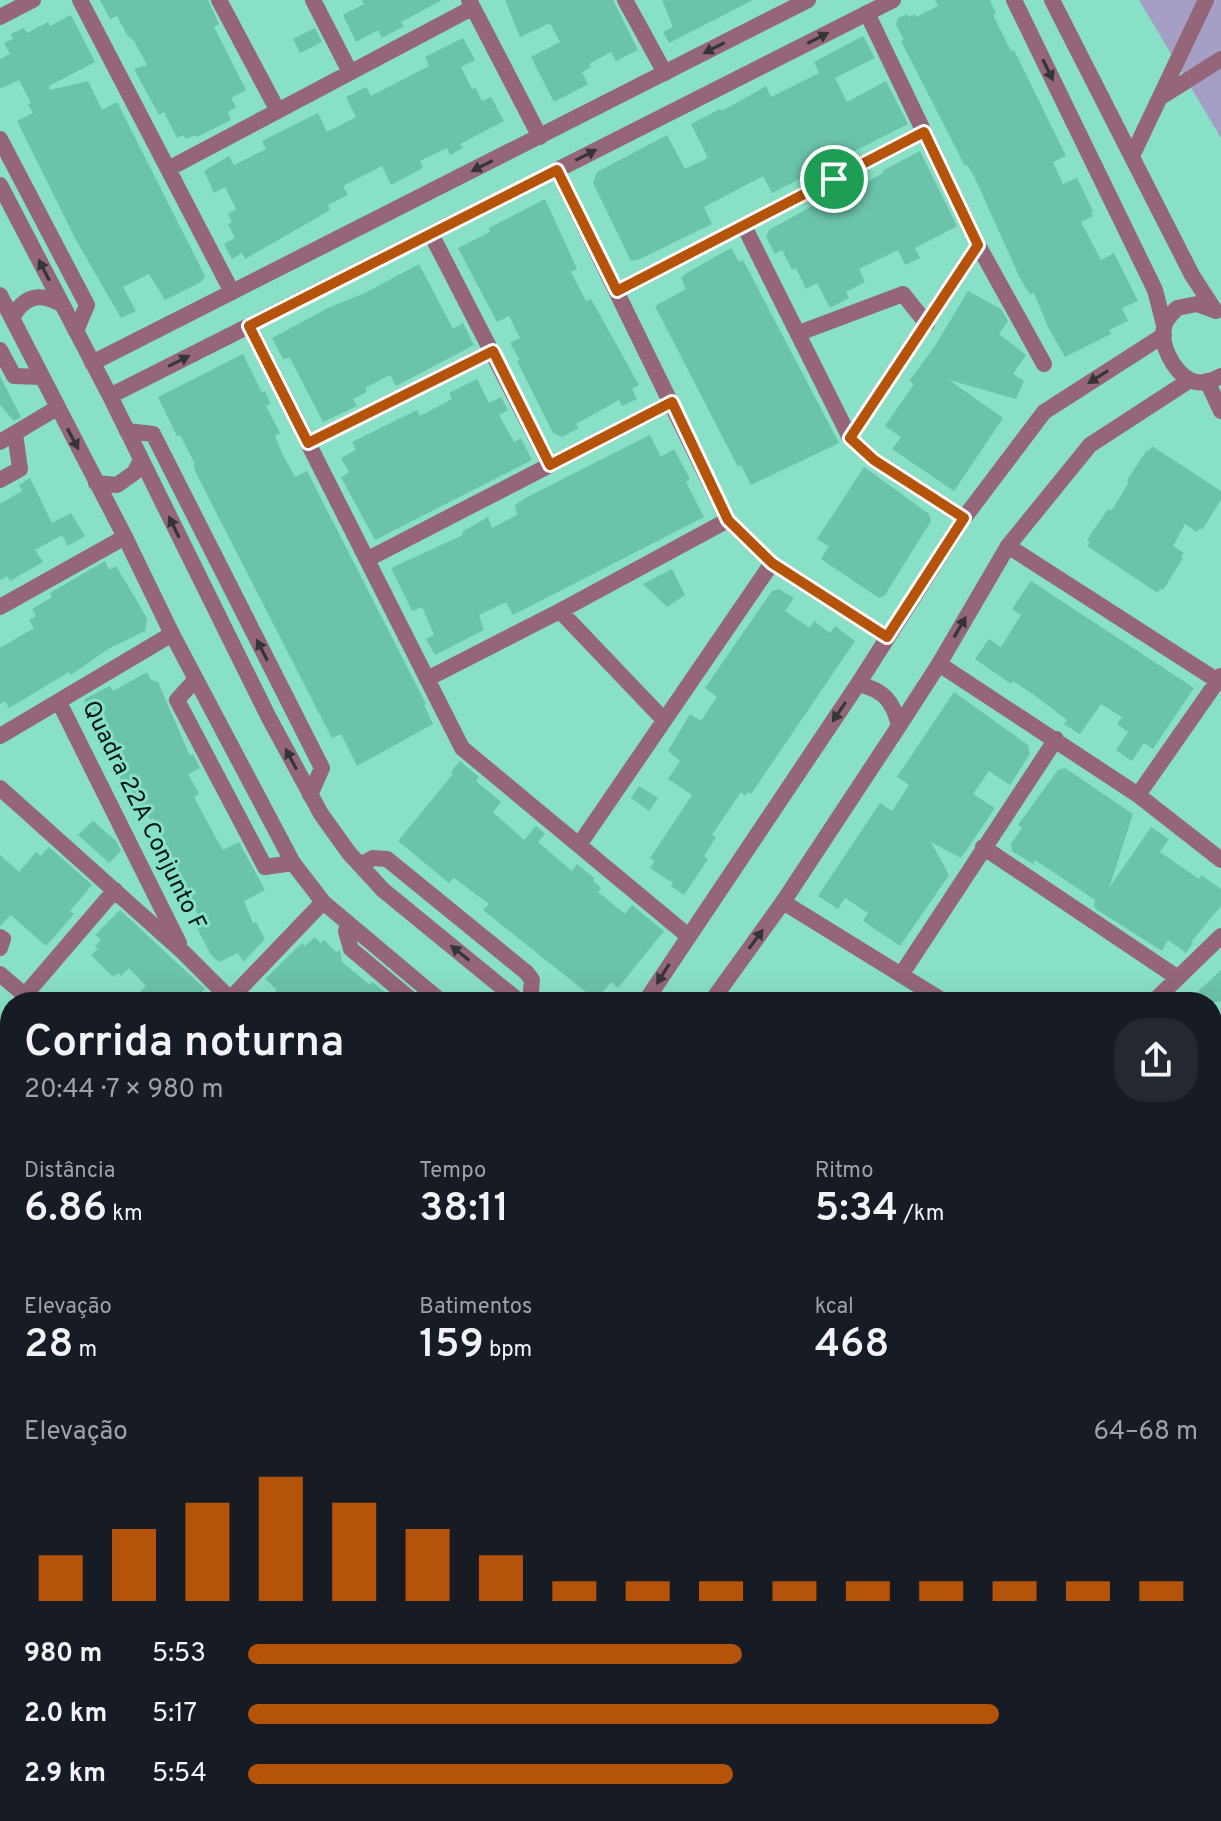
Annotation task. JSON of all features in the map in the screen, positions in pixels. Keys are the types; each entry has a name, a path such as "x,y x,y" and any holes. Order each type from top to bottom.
{"street":[{"path":"0,17 33,0"},
{"path":"80,0 232,292"},
{"path":"219,0 278,111"},
{"path":"313,0 350,72"},
{"path":"625,0 665,73"},
{"path":"92,363 808,0"},
{"path":"110,396 893,0"},
{"path":"1014,0 1155,290 1166,350 1190,380"},
{"path":"1052,0 1192,275 1218,312"},
{"path":"1132,156 1206,0"},
{"path":"170,168 470,4 540,137"},
{"path":"867,13 978,245 1044,364"},
{"path":"1159,98 1221,59"},
{"path":"617,291 924,132"},
{"path":"0,139 87,305 76,331"},
{"path":"557,170 728,520 772,563 887,637"},
{"path":"0,185 321,814 383,890 508,992"},
{"path":"744,226 850,438 874,460 964,518"},
{"path":"431,234 550,465"},
{"path":"850,438 978,245"},
{"path":"799,333 903,294 927,324"},
{"path":"0,295 195,680 293,863 323,902 430,992"},
{"path":"12,318 18,306 35,296 47,296 61,304"},
{"path":"651,992 858,684 964,518 1044,412 1164,330 1177,308 1187,304 1218,312"},
{"path":"249,326 462,748 687,935"},
{"path":"0,350 14,376 41,377"},
{"path":"308,443 493,351"},
{"path":"718,992 783,902 899,726 1008,546 1090,445 1190,380 1214,379 1221,411"},
{"path":"368,559 672,402"},
{"path":"0,442 57,408"},
{"path":"127,431 153,434 315,754 322,768 310,795"},
{"path":"0,480 20,469 15,433"},
{"path":"96,483 117,485 134,473 141,460"},
{"path":"427,679 728,520"},
{"path":"0,607 125,537"},
{"path":"1008,546 1219,679 1138,795"},
{"path":"579,845 772,563"},
{"path":"560,611 664,720"},
{"path":"0,736 172,634"},
{"path":"939,664 1138,795 1221,860"},
{"path":"195,680 177,700 265,867 293,863"},
{"path":"858,684 877,689 887,697 896,712 899,726"},
{"name":"Quadra 22A Conjunto F","path":"59,702 183,952"},
{"path":"901,975 1056,739"},
{"path":"0,788 183,952 223,992"},
{"path":"983,847 1178,978"},
{"path":"360,865 373,858 387,859 527,973 532,980 531,992"},
{"path":"34,992 115,890"},
{"path":"239,992 323,902"},
{"path":"783,902 929,992"},
{"path":"348,923 346,931 351,949 402,992"},
{"path":"1163,992 1221,936"},
{"path":"0,937 3,939 0,948"},
{"path":"0,974 22,992"}],"shaded area":[{"path":"1139,0 1221,0 1221,138"}],"building":[{"path":"100,0 208,0 219,24 214,27 246,90 231,98 236,107 228,112 231,120 197,137 186,139 183,135 177,138 164,112 159,115 134,69 147,65 134,41 127,35 117,16 110,19"},
{"path":"362,0 442,0 401,22 404,26 382,38 378,30 356,42 343,15 364,4"},
{"path":"505,0 613,0 638,50 616,61 611,52 589,64 591,67 582,72 588,84 554,102 531,57 560,42 550,23 520,37"},
{"path":"662,0 753,0 669,43 663,32 673,27"},
{"path":"935,0 990,0 996,14 993,15 1011,51 1014,50 1066,156 1053,162 1063,184 1077,178 1093,211 1093,216 1081,222 1101,260 1114,253 1138,301 1122,308 1128,321 1109,330 1111,334 1065,357 1034,293 1030,295 1019,276 974,176 965,166 901,41 904,40 896,25 898,18 907,14 909,17 915,14 916,17 938,6"},
{"path":"71,15 95,62 49,86 50,90 88,81 102,110 117,102 205,276 201,282 165,300 149,274 123,287 136,311 121,318 76,240 17,121 33,113 19,80 0,89 0,59 10,54 4,43 13,39 11,34 24,28 27,33 48,22 50,26"},
{"path":"315,28 322,42 300,53 293,39"},
{"path":"863,36 875,58 835,78 847,102 886,81 908,124 772,193 763,176 704,207 712,224 631,261 593,183 597,172 667,135 685,169 708,158 691,124 720,109 722,111 766,86 771,97 819,73 814,62"},
{"path":"463,38 475,60 461,67 472,89 475,87 482,101 491,97 504,121 460,144 463,148 450,155 447,148 420,161 423,168 391,185 382,166 343,186 348,195 328,205 330,210 245,259 242,253 232,259 224,244 235,238 228,224 232,223 228,214 236,209 225,187 214,193 204,171 229,156 234,165 266,149 262,141 318,113 327,132 356,117 346,97 366,87 371,96 429,66 425,57"},
{"path":"920,151 957,226 915,248 920,258 905,265 898,250 859,269 865,282 846,292 849,298 830,308 817,283 806,289 796,268 792,270 782,250 775,254 766,237 769,230 834,194 853,187 855,189"},
{"path":"545,199 577,269 571,272 586,301 591,299 639,385 632,389 637,399 622,406 619,400 576,424 579,428 562,437 553,433 517,361 520,360 510,343 520,338 509,316 497,322 458,248"},
{"path":"731,248 739,262 743,260 839,443 751,485 741,465 738,467 655,306 686,289 681,278 685,274"},
{"path":"419,264 453,329 463,323 474,345 396,386 390,375 365,388 367,392 353,399 357,406 323,422 290,358 283,359 272,338"},
{"path":"968,291 1001,309 1008,321 999,334 1026,355 1013,374 1024,381 1016,399 949,380 1003,418 954,491 892,449 901,437 885,426 914,384 909,381 935,346"},
{"path":"243,354 262,393 265,391 271,404 266,406 280,433 275,436 282,453 295,477 307,471 426,704 433,724 357,766 341,734 332,738 197,475 195,464 158,397"},
{"path":"0,376 21,417 14,421 0,405"},
{"path":"477,379 489,403 501,397 508,410 499,415 514,442 521,438 532,460 375,540 341,477 349,472 341,458 356,450 352,442 417,410 420,416 452,399 449,393"},
{"path":"650,435 661,457 674,449 690,479 686,482 704,517 513,615 506,602 479,615 484,630 435,655 426,639 434,635 422,607 412,611 391,568 463,535 462,532 488,517 492,528 517,515 515,505 527,497"},
{"path":"1152,446 1221,491 1221,500 1202,530 1200,528 1197,532 1185,524 1173,546 1184,553 1183,558 1158,593 1087,546 1090,542 1087,540 1108,509 1110,511 1114,507 1129,482 1127,480"},
{"path":"864,467 929,514 931,521 885,595 879,598 821,559 829,546 817,539"},
{"path":"30,478 52,523 71,513 85,536 68,546 62,535 35,550 43,562 10,581 7,576 0,580 0,504 22,491 19,485"},
{"path":"105,561 109,570 116,566 140,606 147,619 145,631 108,649 71,675 69,672 9,708 5,701 0,704 0,648 34,628 29,620 36,616 32,609 52,597 50,593"},
{"path":"672,569 685,595 667,607 643,584"},
{"path":"1031,581 1194,688 1153,749 1144,743 1132,761 1116,750 1128,732 1117,724 1122,717 1101,704 1080,734 1064,724 1067,720 1034,695 1013,681 1011,684 975,659 989,639 1001,647 1021,615 1012,609"},
{"path":"779,589 794,598 785,611 810,628 814,621 830,633 835,626 855,641 751,794 748,792 745,796 741,792 712,835 716,837 704,856 708,859 684,895 671,886 673,883 650,868 655,861 650,858 692,795 668,779 680,761 668,751 690,714 701,721 717,697 705,688 772,591"},
{"path":"147,672 151,680 158,682 190,756 193,754 200,768 188,774 199,794 194,797 216,838 223,850 239,842 265,890 244,901 253,923 256,922 265,939 243,962 238,953 219,962 211,955 196,926 202,923 187,893 176,884 169,870 173,868 170,862 174,860 153,818 150,820 145,811 142,813 131,790 127,792 84,708 85,699 110,686 113,691"},
{"path":"954,692 1028,745 1030,754 1010,785 989,771 973,794 995,808 961,858 931,842 949,875 900,946 863,921 868,913 845,898 838,909 818,896 880,803 892,811 909,785 897,777"},
{"path":"460,761 479,777 476,781 501,802 493,812 524,840 536,826 545,834 538,842 572,871 577,864 594,878 601,888 598,892 625,914 632,905 664,931 618,988 611,982 603,992 586,992 483,910 489,904 454,878 449,883 398,841 453,774 451,772"},
{"path":"1065,768 1133,814 1109,888 1151,827 1169,839 1160,852 1199,879 1201,875 1221,889 1221,906 1191,942 1186,953 1168,940 1162,951 1096,909 1095,900 1035,860 1033,864 1012,851 1011,844 1022,828 1018,825 1058,770"},
{"path":"639,786 658,798 649,811 631,798"},
{"path":"93,821 116,841 121,851 109,863 78,835"},
{"path":"49,847 92,885 70,911 74,914 46,946 11,915 0,926 0,855 19,872 36,852 41,856"},
{"path":"120,910 205,989 202,992 140,992 146,986 129,968 121,976 118,973 113,977 91,955 98,949 95,946 101,939 95,935"},
{"path":"315,937 321,943 324,940 336,952 340,950 342,962 370,985 372,982 384,992 275,992 277,990 265,979 302,943 305,946"},
{"path":"1221,970 1221,992 1198,992"}],"route":[{"path":"924,132 978,245 850,438 874,460 964,518 887,637 772,563 728,520 672,402 550,465 493,351 308,443 249,326 557,170 617,291 834,179 924,132"}]}
